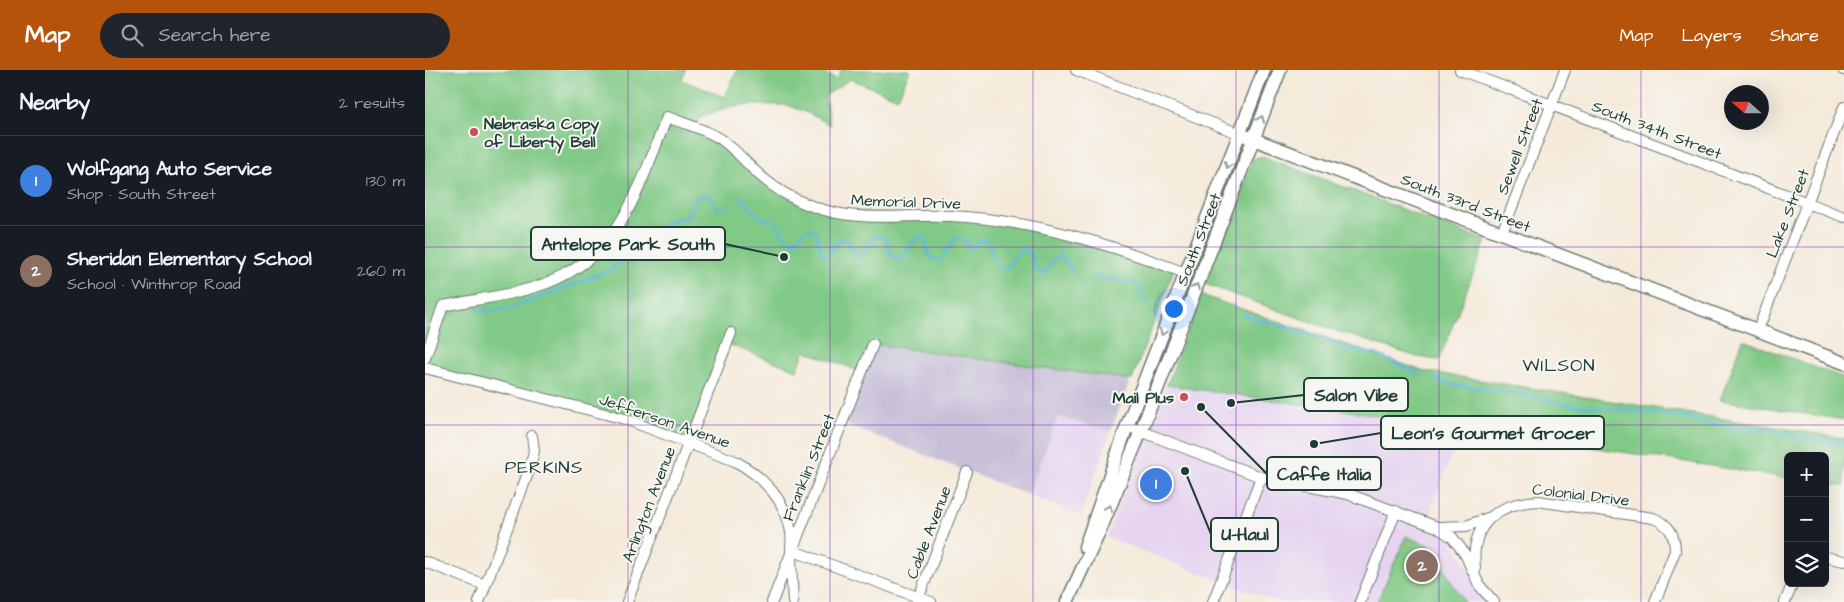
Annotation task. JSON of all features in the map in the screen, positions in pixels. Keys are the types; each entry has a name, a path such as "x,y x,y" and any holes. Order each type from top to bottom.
{"main road":[{"name":"South Street","path":"1074,584 1088,535 1127,426 1264,70"},
{"name":"South Street","path":"1067,602 1141,432 1280,70"},
{"name":"South 33rd Street","path":"1240,134 1844,363"}],"street":[{"name":"South 33rd Street","path":"1076,70 1240,134"},
{"name":"South 34th Street","path":"1460,70 1844,217"},
{"name":"Sewell Street","path":"1502,233 1565,70"},
{"name":"Lake Street","path":"1758,330 1844,107"},
{"name":"Memorial Drive","path":"425,358 443,306 546,283 562,276 588,260 610,238 625,217 667,117 722,140 770,184 793,198 821,209 861,216 952,216 1026,225 1102,243 1185,273"},
{"name":"Arlington Avenue","path":"627,602 731,333"},
{"name":"Franklin Street","path":"772,602 873,344"},
{"name":"Jefferson Avenue","path":"425,368 625,419 735,461 748,468 769,487 779,500 787,516 791,529 793,602"},
{"path":"1127,426 1261,477 1343,493 1437,526 1446,532 1466,556 1479,585 1485,594 1495,602"},
{"path":"479,602 530,468 534,451 532,436"},
{"name":"Cable Avenue","path":"918,600 967,472"},
{"path":"1213,602 1261,477"},
{"name":"Colonial Drive","path":"1437,526 1466,526 1489,518 1506,507 1538,501 1653,518 1661,521 1670,529 1675,542 1675,551 1655,602"},
{"path":"1360,602 1396,511"},
{"name":"Colonial Drive","path":"1475,576 1473,555 1475,541 1489,518"},
{"path":"791,550 918,600 931,602"},
{"path":"1829,558 1844,561"},
{"path":"425,562 485,585"},
{"path":"1785,602 1791,587"}],"shaded area":[{"path":"873,344 1130,380 1111,431 1058,417 1028,495 842,423"},
{"path":"1167,385 1462,427 1426,522 1446,532 1485,594 1482,602 1277,602 1106,537"},
{"path":"1058,417 1111,431 1080,516 1028,495"}],"green space":[{"path":"425,70 686,70 682,80 725,97 737,70 813,70 837,79 841,70 910,70 898,98 850,79 825,96 830,125 806,112 787,105 743,105 701,116 696,128 713,136 762,178 821,209 1004,222 1174,269 1132,380 873,344 862,372 805,351 797,370 727,344 688,443 625,419 425,368"},
{"path":"1262,156 1486,241 1439,360 1417,357 1319,325 1205,284 1253,159"},
{"path":"1201,295 1423,371 1844,438 1844,486 1829,484 1829,452 1784,452 1784,477 1462,427 1167,385"},
{"path":"1743,340 1844,378 1844,420 1720,400"},
{"path":"1406,536 1430,546 1437,553 1450,580 1465,602 1377,602"}],"waterway":[{"path":"476,310 499,310 514,307 610,270 623,261 664,223 687,216 695,200 701,196 711,196 717,208 721,210 729,206"},
{"path":"739,197 760,218 775,221 785,236 795,242 808,229 816,232 822,254 830,253 839,241 846,239 858,257 862,256 870,240 880,236 887,240 890,251 895,259 903,260 911,244 919,237 925,239 929,256 938,261 958,237 967,242 969,248 974,248 979,241 985,240 989,243 995,264 1005,269 1022,249 1031,254 1033,263 1040,273 1043,274 1055,258 1061,255 1065,258 1073,272"},
{"path":"1092,276 1133,282 1150,307"},
{"path":"1243,315 1309,334 1347,348 1375,354 1419,374"},
{"path":"1434,379 1450,384 1521,394 1567,404 1685,417 1701,422 1744,429 1769,430 1810,439 1844,443"}],"place":[{"name":"Nebraska Copy of Liberty Bell","path":"474,132"},
{"name":"Antelope Park South","path":"784,257"},
{"name":"Mail Plus","path":"1184,397"},
{"name":"Salon Vibe","path":"1231,403"},
{"name":"Caffe Italia","path":"1201,407"},
{"name":"Leon's Gourmet Grocer","path":"1314,444"},
{"name":"U-Haul","path":"1185,471"},
{"name":"Wolfgang Auto Service","path":"1156,484"},
{"name":"Sheridan Elementary School","path":"1422,566"}],"district":[{"name":"WILSON","path":"1559,365"},
{"name":"PERKINS","path":"544,467"}]}
